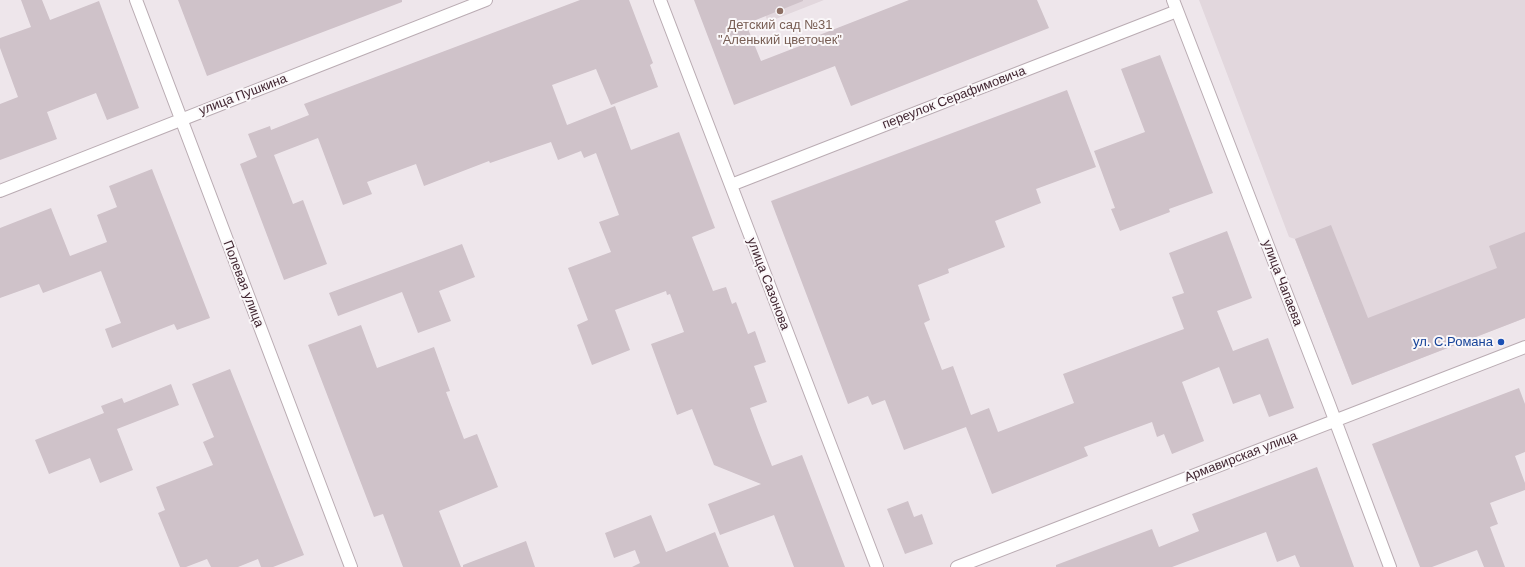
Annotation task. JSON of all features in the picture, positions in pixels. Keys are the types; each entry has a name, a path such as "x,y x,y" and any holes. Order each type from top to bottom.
{"street":[{"name":"Полевая улица","path":"136,0 180,120 351,567"},
{"name":"улица Пушкина","path":"0,191 486,0"},
{"name":"улица Сазонова","path":"660,0 877,567"},
{"name":"переулок Серафимовича","path":"731,185 1175,5"},
{"name":"улица Чапаева","path":"1175,5 1390,567"},
{"name":"Армавирская улица","path":"957,567 1525,347"}],"shaded area":[{"name":"Детский сад №31 \"Аленький цветочек\"","path":"759,0 824,0 768,22"},
{"path":"1199,0 1525,0 1525,318 1352,385 1295,239 1289,237"}],"building":[{"path":"21,0 42,0 50,20 99,1 139,108 107,120 96,93 47,112 57,139 0,160 0,104 18,97 0,48 0,38 31,27"},
{"path":"178,0 402,0 402,2 207,76"},
{"path":"580,0 629,0 653,63 650,65 658,87 611,105 596,69 552,85 567,125 615,106 631,150 679,132 715,228 692,237 713,291 726,287 732,304 736,302 748,334 755,331 766,362 754,366 767,402 750,408 758,430 772,466 802,455 845,567 794,567 774,515 720,535 708,504 761,484 714,465 692,409 677,415 651,344 684,332 670,294 667,295 666,291 615,310 630,350 592,365 577,325 588,320 568,268 611,252 599,222 619,215 596,153 584,158 581,151 558,160 551,142 490,163 489,161 424,186 416,164 367,182 372,194 343,205 318,138 274,155 293,204 303,200 327,264 284,280 240,164 257,157 248,134 270,126 271,130 309,115 304,104"},
{"path":"694,0 803,0 746,24 761,61 805,44 804,41 909,0 1037,0 1049,28 851,106 835,66 734,105"},
{"path":"1160,55 1213,193 1169,209 1170,212 1120,231 1111,209 1115,208 1094,151 1145,132 1121,69"},
{"path":"1067,90 1096,167 1036,189 1041,203 995,221 1005,247 948,269 949,273 918,285 930,320 924,323 942,370 953,366 971,415 989,408 998,432 1074,403 1063,374 1184,329 1172,297 1184,293 1169,253 1227,231 1252,298 1217,311 1233,351 1268,338 1294,408 1269,417 1260,394 1233,404 1219,367 1182,382 1204,441 1172,454 1164,434 1157,437 1152,422 1084,447 1088,456 992,494 966,427 904,450 885,400 872,405 868,396 848,404 771,201"},
{"path":"152,169 210,318 177,330 174,324 112,348 105,329 121,323 101,271 43,293 39,284 0,298 0,228 51,208 70,256 107,242 97,215 117,207 109,186"},
{"path":"1331,225 1368,318 1497,268 1489,246 1525,232 1525,318 1352,385 1295,239"},
{"path":"462,244 475,277 439,291 451,321 418,333 402,292 338,316 329,293"},
{"path":"361,325 377,368 434,347 450,391 446,392 464,439 477,434 498,487 439,511 461,567 403,567 383,514 374,517 308,345"},
{"path":"230,369 304,555 273,567 261,567 258,559 238,567 211,567 207,559 186,567 180,567 158,513 165,510 156,487 213,465 203,442 214,437 192,384"},
{"path":"171,384 179,405 117,429 133,470 100,483 90,458 49,474 35,440 104,413 101,406 122,398 124,403"},
{"path":"1519,388 1525,404 1525,452 1515,456 1525,483 1525,490 1490,503 1498,524 1490,527 1505,567 1484,567 1477,550 1432,567 1420,567 1372,444"},
{"path":"1317,467 1354,567 1300,567 1295,555 1277,562 1266,532 1172,567 1056,567 1056,565 1152,529 1159,547 1199,531 1192,514"},
{"path":"908,501 914,517 922,514 933,544 905,554 887,509"},
{"path":"651,515 666,552 715,532 729,567 632,567 640,563 635,550 614,558 605,533"},
{"path":"526,541 535,567 463,567 463,565"}],"place":[{"name":"Детский сад №31 \"Аленький цветочек\"","path":"780,11"},
{"name":"ул. С.Романа","path":"1501,342"}]}
